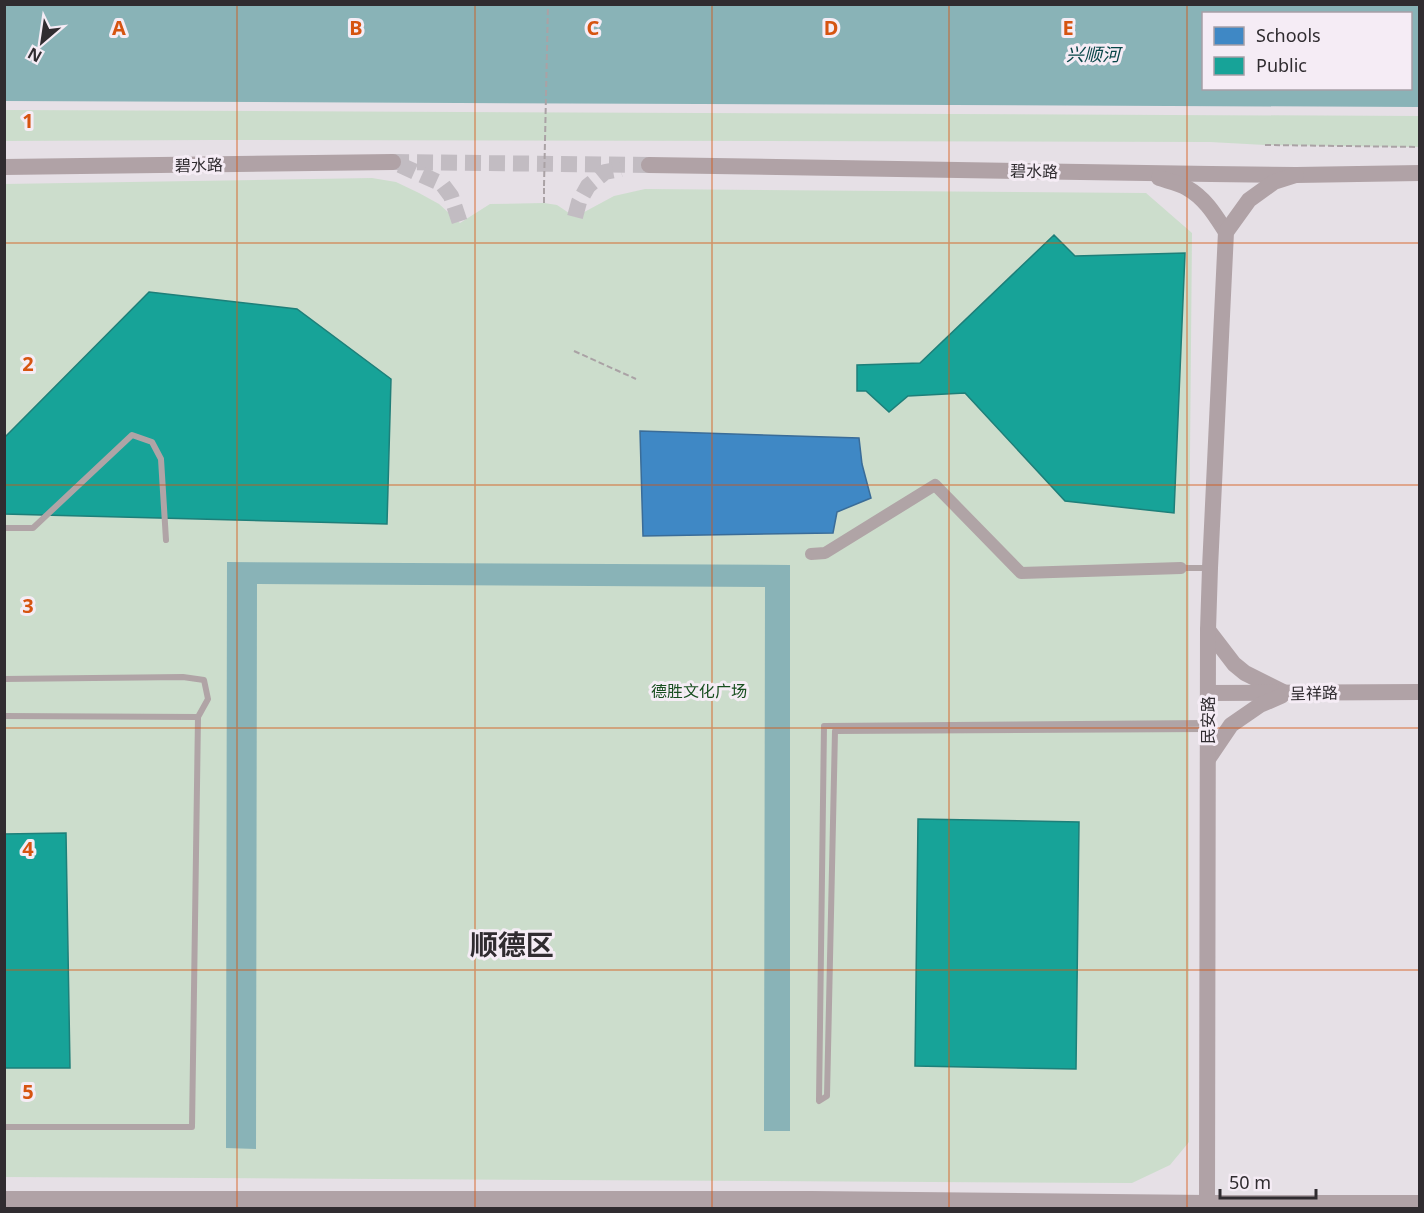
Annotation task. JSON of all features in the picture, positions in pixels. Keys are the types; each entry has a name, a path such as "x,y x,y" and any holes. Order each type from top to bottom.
{"main road":[{"name":"碧水路","path":"4,167 393,162"},
{"name":"碧水路","path":"649,165 1296,175 1419,173"},
{"path":"1145,173 1187,187 1209,206 1227,232 1249,200 1274,182 1296,175"},
{"name":"民安路","path":"1207,1206 1208,630 1227,232"},
{"path":"1208,630 1234,664 1245,673 1287,694"},
{"name":"呈祥路","path":"1208,693 1419,692"},
{"path":"1208,759 1231,725 1260,705 1287,694"},
{"path":"4,1199 567,1204 812,1199 1207,1206 1419,1203"}],"street":[{"path":"811,554 825,553 935,485 1021,573 1181,568"}],"lane":[{"path":"4,528 33,528 132,435 152,442 161,459 166,540"},
{"path":"1181,568 1210,568"},
{"path":"4,679 183,677 204,680 208,699 198,717 192,1127 4,1127"},
{"path":"4,716 198,717"},
{"path":"825,726 1208,726 835,731 827,1096 819,1101 825,726"}],"path":[{"path":"544,203 548,4"},
{"path":"1265,145 1419,147"},
{"path":"574,351 636,379"}],"green space":[{"path":"5,110 1419,116 1420,147 1210,142 5,141"},
{"name":"德胜文化广场","path":"372,178 396,182 419,193 439,204 460,223 490,204 544,203 557,205 575,217 614,196 645,189 1146,193 1192,233 1189,568 1189,1142 1170,1165 1132,1183 5,1177 4,184"}],"water":[{"name":"兴顺河","path":"5,4 1419,5 1419,107 5,101"},
{"path":"227,562 790,565 790,1131 764,1131 765,587 257,584 256,1149 226,1148"}],"building: Schools":[{"path":"640,431 859,438 862,464 871,498 837,512 833,533 643,536"}],"building: Public":[{"path":"1054,235 1075,256 1185,253 1174,513 1065,501 965,393 908,396 889,412 866,391 857,391 857,365 920,363"},
{"path":"149,292 297,309 391,379 387,524 4,514 4,438"},
{"path":"918,819 1079,822 1076,1069 915,1066"},
{"path":"66,833 70,1068 4,1068 4,834"}],"tunnel":[{"path":"393,162 649,165"},
{"path":"400,165 442,184 451,196 460,223"},
{"path":"575,217 579,202 588,186 605,172 621,169"}],"district":[{"name":"顺德区","path":"512,945"}]}
